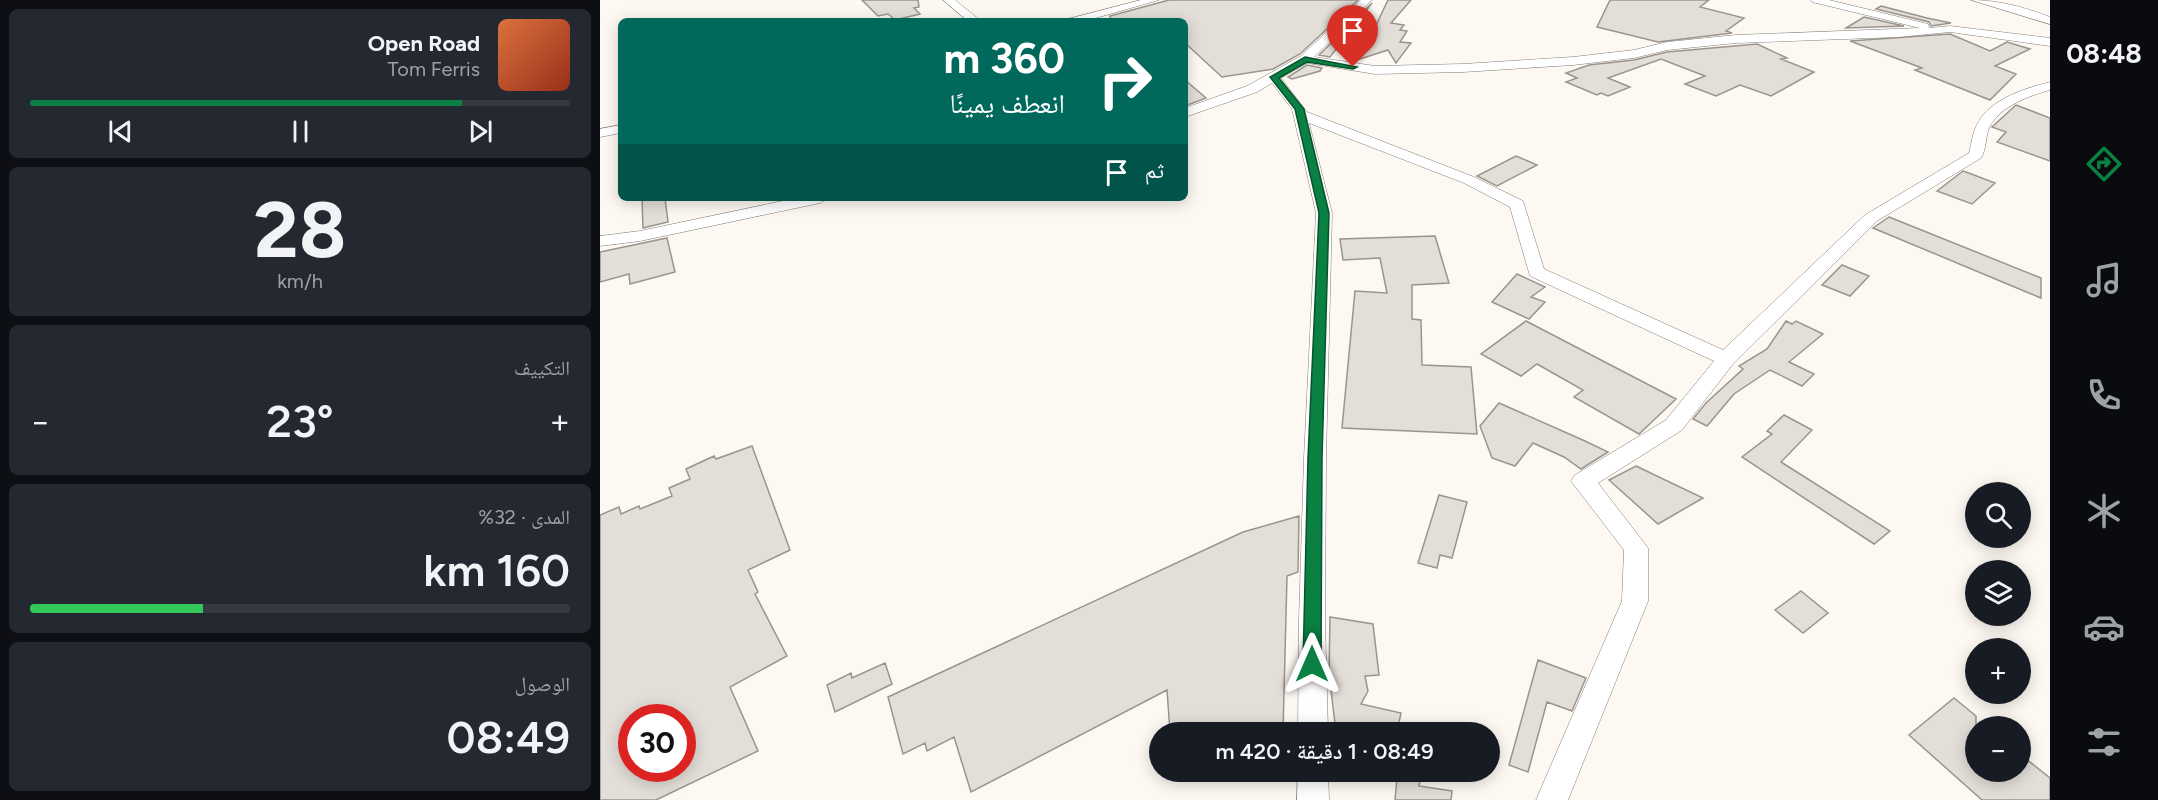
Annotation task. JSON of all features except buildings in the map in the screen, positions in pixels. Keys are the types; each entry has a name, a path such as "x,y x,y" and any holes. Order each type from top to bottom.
{"street":[{"path":"948,0 971,18"},
{"path":"1084,18 1154,0"},
{"path":"1188,112 1252,89 1305,59 1367,0"},
{"path":"1816,0 1938,30"},
{"path":"1976,0 2027,12 2050,21"},
{"path":"1305,59 1375,70 1462,68 1573,62 1634,54 1667,46 1736,39 1899,34 1950,28 2050,42"},
{"path":"1274,77 1299,109 1324,213 1315,470 1313,722"},
{"path":"1552,800 1635,601 1636,548 1583,481 1674,425 1726,359 1871,218 1976,155 1984,124 1999,109 2033,90 2050,86"},
{"path":"1301,115 1469,180 1517,204 1536,272 1726,359"},
{"path":"600,133 618,130"},
{"path":"600,241 640,236 806,201"},
{"path":"1313,782 1313,800"}],"route":[{"path":"1312,664 1315,458 1324,213 1299,109 1274,77 1305,59 1353,67"}]}
